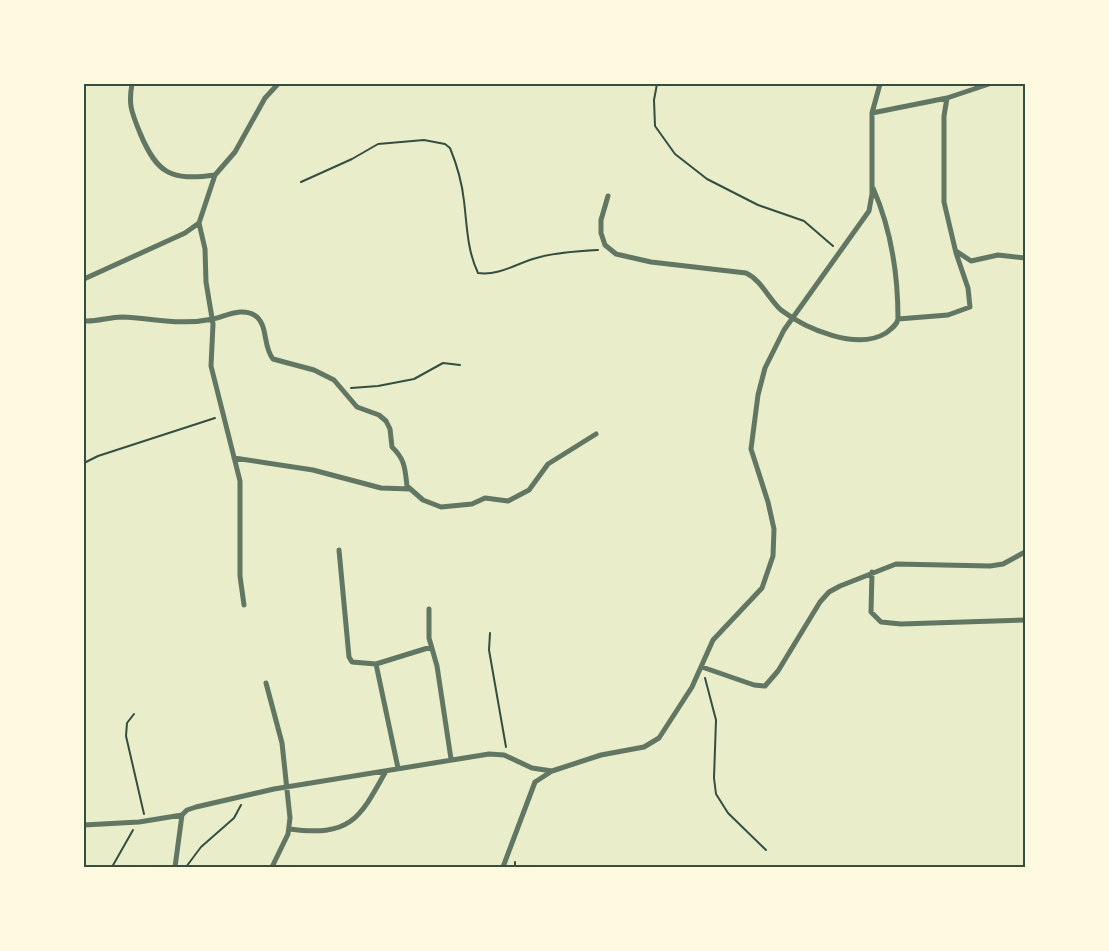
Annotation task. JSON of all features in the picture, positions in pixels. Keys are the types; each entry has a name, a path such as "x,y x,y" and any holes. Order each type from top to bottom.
{"street":[{"path":"132,84 130,108 155,164 168,173 181,176 215,175"},
{"path":"244,605 239,558 241,490 211,366 213,319 206,282 205,249 199,222 215,175 235,152 265,98 278,84"},
{"path":"503,867 531,789 539,778 552,770 601,755 629,751 650,744 663,732 702,668 713,640 762,588 772,556 773,522 752,456 752,439 758,395 765,368 784,330 869,211 873,187 872,114 880,84"},
{"path":"872,114 947,98 990,84"},
{"path":"898,319 948,315 970,308 968,288 955,250 944,202 944,116 947,98"},
{"path":"608,196 601,220 600,233 603,242 610,250 622,256 651,262 746,273 753,278 780,309 793,318 816,329 840,336 866,340 886,332 897,323 898,319 898,287 889,235 873,187"},
{"path":"84,279 185,233 199,222"},
{"path":"955,250 971,261 998,255 1025,258"},
{"path":"84,321 122,317 168,322 213,319 231,313 252,314 258,318 263,328 266,346 273,359 328,376 357,407 380,415 389,425 392,447 403,459 407,486 423,500 441,508 472,504 485,498 508,501 529,490 548,464 596,434"},
{"path":"234,458 313,470 381,488 410,489"},
{"path":"339,550 349,657 354,663 376,664 431,647"},
{"path":"702,668 754,685 767,685 825,596 840,586 872,572 907,563 990,566 1003,564 1025,552"},
{"path":"872,572 871,612 881,622 910,624 1025,620"},
{"path":"429,609 429,638 438,673 451,759"},
{"path":"376,664 398,768"},
{"path":"266,683 279,726 287,787 289,829 272,867"},
{"path":"84,825 140,822 182,815 189,809 287,787 488,754 508,757 532,768 552,770"},
{"path":"289,829 321,832 334,830 348,823 368,805 386,771"},
{"path":"175,867 182,815"}],"path":[{"path":"657,84 654,100 656,126 675,154 707,179 758,205 804,220 839,252"},
{"path":"301,182 352,159 378,144 424,140 438,142 450,148 458,170 467,230 478,273 499,272 540,257 580,251 610,250"},
{"path":"345,392 353,387 378,386 414,380 443,364 460,364"},
{"path":"84,463 98,456 224,415"},
{"path":"490,633 489,650 508,757"},
{"path":"702,668 716,720 714,778 716,794 728,812 766,850"},
{"path":"134,714 128,723 126,736 146,821"},
{"path":"186,867 201,847 234,818 247,796"},
{"path":"112,867 140,822"}]}
